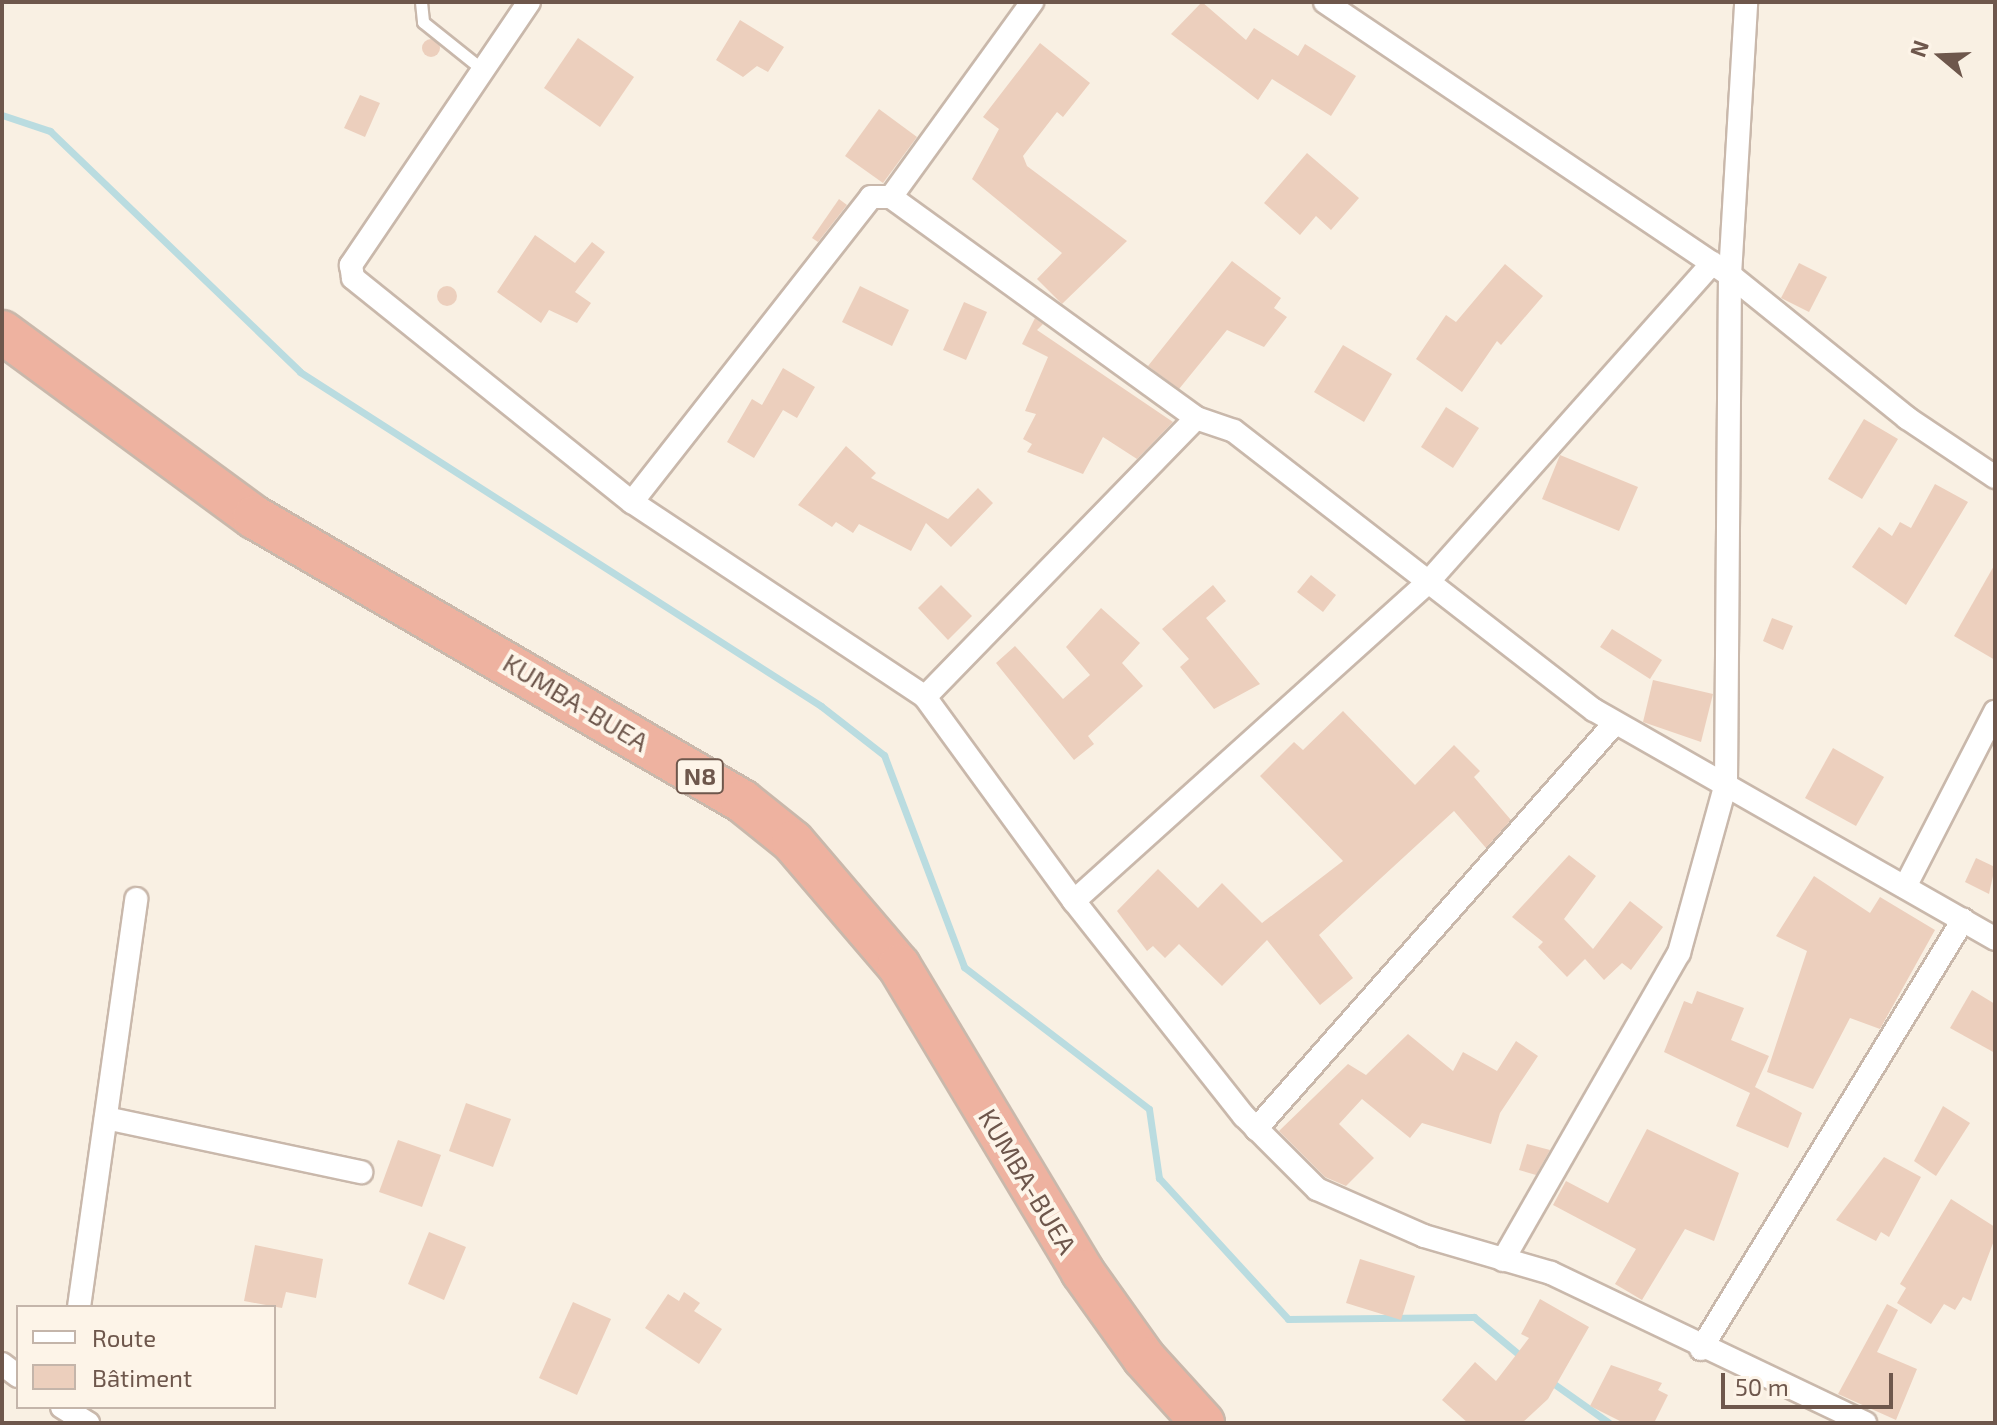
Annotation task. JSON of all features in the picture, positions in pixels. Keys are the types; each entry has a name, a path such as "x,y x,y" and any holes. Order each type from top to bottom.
{"highway":[{"name":"KUMBA-BUEA","path":"2,332 254,517 729,793 793,842 899,966 1082,1271 1144,1358 1203,1423"}],"street":[{"path":"529,2 351,265 353,278 632,502 925,697 1074,901 1289,1166 1337,1201 1503,1260 1551,1273 1701,1349 1865,1423"},
{"path":"891,197 1032,2"},
{"path":"1325,2 1721,269 1907,418 1995,477"},
{"path":"1503,1260 1679,953 1726,783 1721,269 1746,2"},
{"path":"632,502 871,197 891,197 1196,418 1234,431 1614,724 1726,783 1995,939"},
{"path":"1074,901 1429,581 1721,269"},
{"path":"925,697 1196,418"},
{"path":"1905,887 1995,712"},
{"path":"1256,1129 1614,724"},
{"path":"79,1305 136,899"},
{"path":"1701,1349 1963,920"},
{"path":"106,1118 361,1172"},
{"path":"64,1412 88,1423"}],"lane":[{"path":"421,2 423,22 483,70"}],"building":[{"path":"1202,2 1246,40 1254,28 1298,56 1305,44 1356,76 1331,116 1272,79 1258,100 1171,34"},
{"path":"740,20 784,47 768,72 757,66 743,77 716,60"},
{"path":"578,38 634,77 600,127 544,88"},
{"path":"427,39 435,39 440,48 438,55 427,57 422,52 422,44"},
{"path":"1040,43 1090,83 1063,117 1057,112 1023,156 1027,166 1127,241 1062,304 1037,279 1062,253 972,179 999,129 983,117"},
{"path":"360,95 380,103 365,137 344,128"},
{"path":"879,109 917,137 883,183 845,156"},
{"path":"1307,153 1359,198 1331,230 1316,216 1300,235 1264,203"},
{"path":"839,199 847,205 818,242 812,238"},
{"path":"535,235 575,263 592,242 605,252 575,292 591,303 577,323 549,310 541,323 497,292"},
{"path":"1232,261 1281,298 1274,308 1287,317 1264,347 1227,330 1179,389 1148,366"},
{"path":"1799,263 1827,277 1809,312 1781,298"},
{"path":"1505,264 1543,296 1501,345 1497,341 1462,392 1416,359 1446,315 1456,322"},
{"path":"447,286 454,289 457,296 454,303 447,306 440,303 437,296 440,289"},
{"path":"860,286 909,310 892,346 842,322"},
{"path":"964,302 987,312 966,360 943,350"},
{"path":"1035,318 1043,324 1037,330 1173,422 1137,459 1103,437 1083,474 1027,452 1032,444 1023,439 1036,414 1025,411 1048,357 1022,344"},
{"path":"1343,345 1392,374 1364,422 1314,392"},
{"path":"783,368 815,387 797,418 783,410 754,458 727,442 752,399 762,405"},
{"path":"1446,407 1479,428 1453,468 1421,447"},
{"path":"1864,419 1898,439 1862,499 1828,479"},
{"path":"846,446 876,473 871,478 948,519 978,488 993,503 951,547 926,523 911,551 859,524 853,533 836,522 832,527 798,505"},
{"path":"1560,455 1638,487 1619,531 1542,499"},
{"path":"1935,484 1968,502 1906,605 1852,567 1879,527 1892,536 1900,522 1911,528"},
{"path":"1995,564 1995,660 1954,636"},
{"path":"1311,575 1336,595 1323,612 1297,592"},
{"path":"941,585 972,616 948,640 918,608"},
{"path":"1213,585 1226,601 1206,618 1260,684 1214,709 1180,667 1189,659 1162,629"},
{"path":"1101,608 1140,643 1122,663 1143,686 1088,736 1094,744 1074,760 996,663 1015,646 1063,699 1090,675 1066,647"},
{"path":"1772,618 1793,626 1783,650 1763,641"},
{"path":"1612,629 1662,660 1650,679 1600,647"},
{"path":"1653,680 1713,694 1701,742 1643,722"},
{"path":"1343,711 1415,785 1454,745 1480,771 1474,777 1511,820 1486,848 1454,811 1319,935 1353,978 1320,1005 1267,940 1222,986 1179,944 1165,958 1153,946 1147,951 1117,911 1158,869 1198,908 1222,883 1262,923 1343,861 1260,776 1294,742 1303,750"},
{"path":"1833,748 1884,777 1856,826 1805,798"},
{"path":"1569,855 1596,876 1564,919 1593,949 1630,901 1663,927 1631,970 1622,963 1604,980 1585,959 1567,977 1538,947 1543,942 1512,917"},
{"path":"1976,858 1995,867 1989,894 1965,882"},
{"path":"1814,876 1870,913 1880,897 1935,930 1880,1029 1850,1018 1813,1089 1767,1072 1807,951 1776,936"},
{"path":"1972,990 1995,1004 1995,1053 1950,1028"},
{"path":"1697,991 1744,1008 1731,1040 1769,1056 1755,1087 1802,1113 1788,1148 1736,1126 1750,1093 1664,1052 1684,1001 1692,1004"},
{"path":"1408,1034 1453,1071 1463,1052 1497,1071 1516,1041 1538,1056 1500,1113 1491,1144 1422,1123 1410,1138 1362,1099 1339,1124 1374,1158 1346,1186 1325,1177 1279,1131 1348,1064 1366,1075"},
{"path":"466,1103 511,1119 493,1167 449,1151"},
{"path":"1943,1106 1970,1123 1936,1176 1914,1161"},
{"path":"1647,1129 1739,1173 1714,1241 1685,1229 1642,1300 1615,1284 1636,1249 1553,1205 1566,1181 1608,1203"},
{"path":"398,1140 441,1155 422,1207 379,1192"},
{"path":"1527,1144 1550,1150 1536,1175 1519,1170"},
{"path":"1884,1157 1921,1177 1889,1237 1881,1232 1876,1241 1836,1220"},
{"path":"1951,1199 1995,1227 1995,1238 1971,1301 1963,1297 1955,1310 1944,1304 1931,1324 1897,1303 1906,1288 1900,1284"},
{"path":"429,1232 466,1247 444,1300 408,1284"},
{"path":"255,1245 323,1259 316,1298 286,1292 282,1308 244,1301"},
{"path":"1360,1259 1415,1276 1401,1320 1346,1303"},
{"path":"684,1292 700,1303 694,1311 722,1329 699,1364 645,1328 668,1294 679,1301"},
{"path":"1540,1299 1589,1327 1548,1399 1522,1423 1468,1423 1442,1400 1475,1362 1496,1381 1529,1338 1521,1334"},
{"path":"573,1302 611,1319 577,1395 539,1378"},
{"path":"1887,1304 1898,1310 1877,1352 1917,1369 1896,1420 1838,1394"},
{"path":"1611,1365 1662,1383 1658,1390 1668,1395 1654,1423 1624,1423 1590,1406"}],"waterway":[{"path":"2,115 50,131 300,372 821,706 884,755 964,967 1149,1109 1159,1178 1288,1319 1474,1317 1522,1357"},
{"path":"1550,1381 1609,1423"}]}
